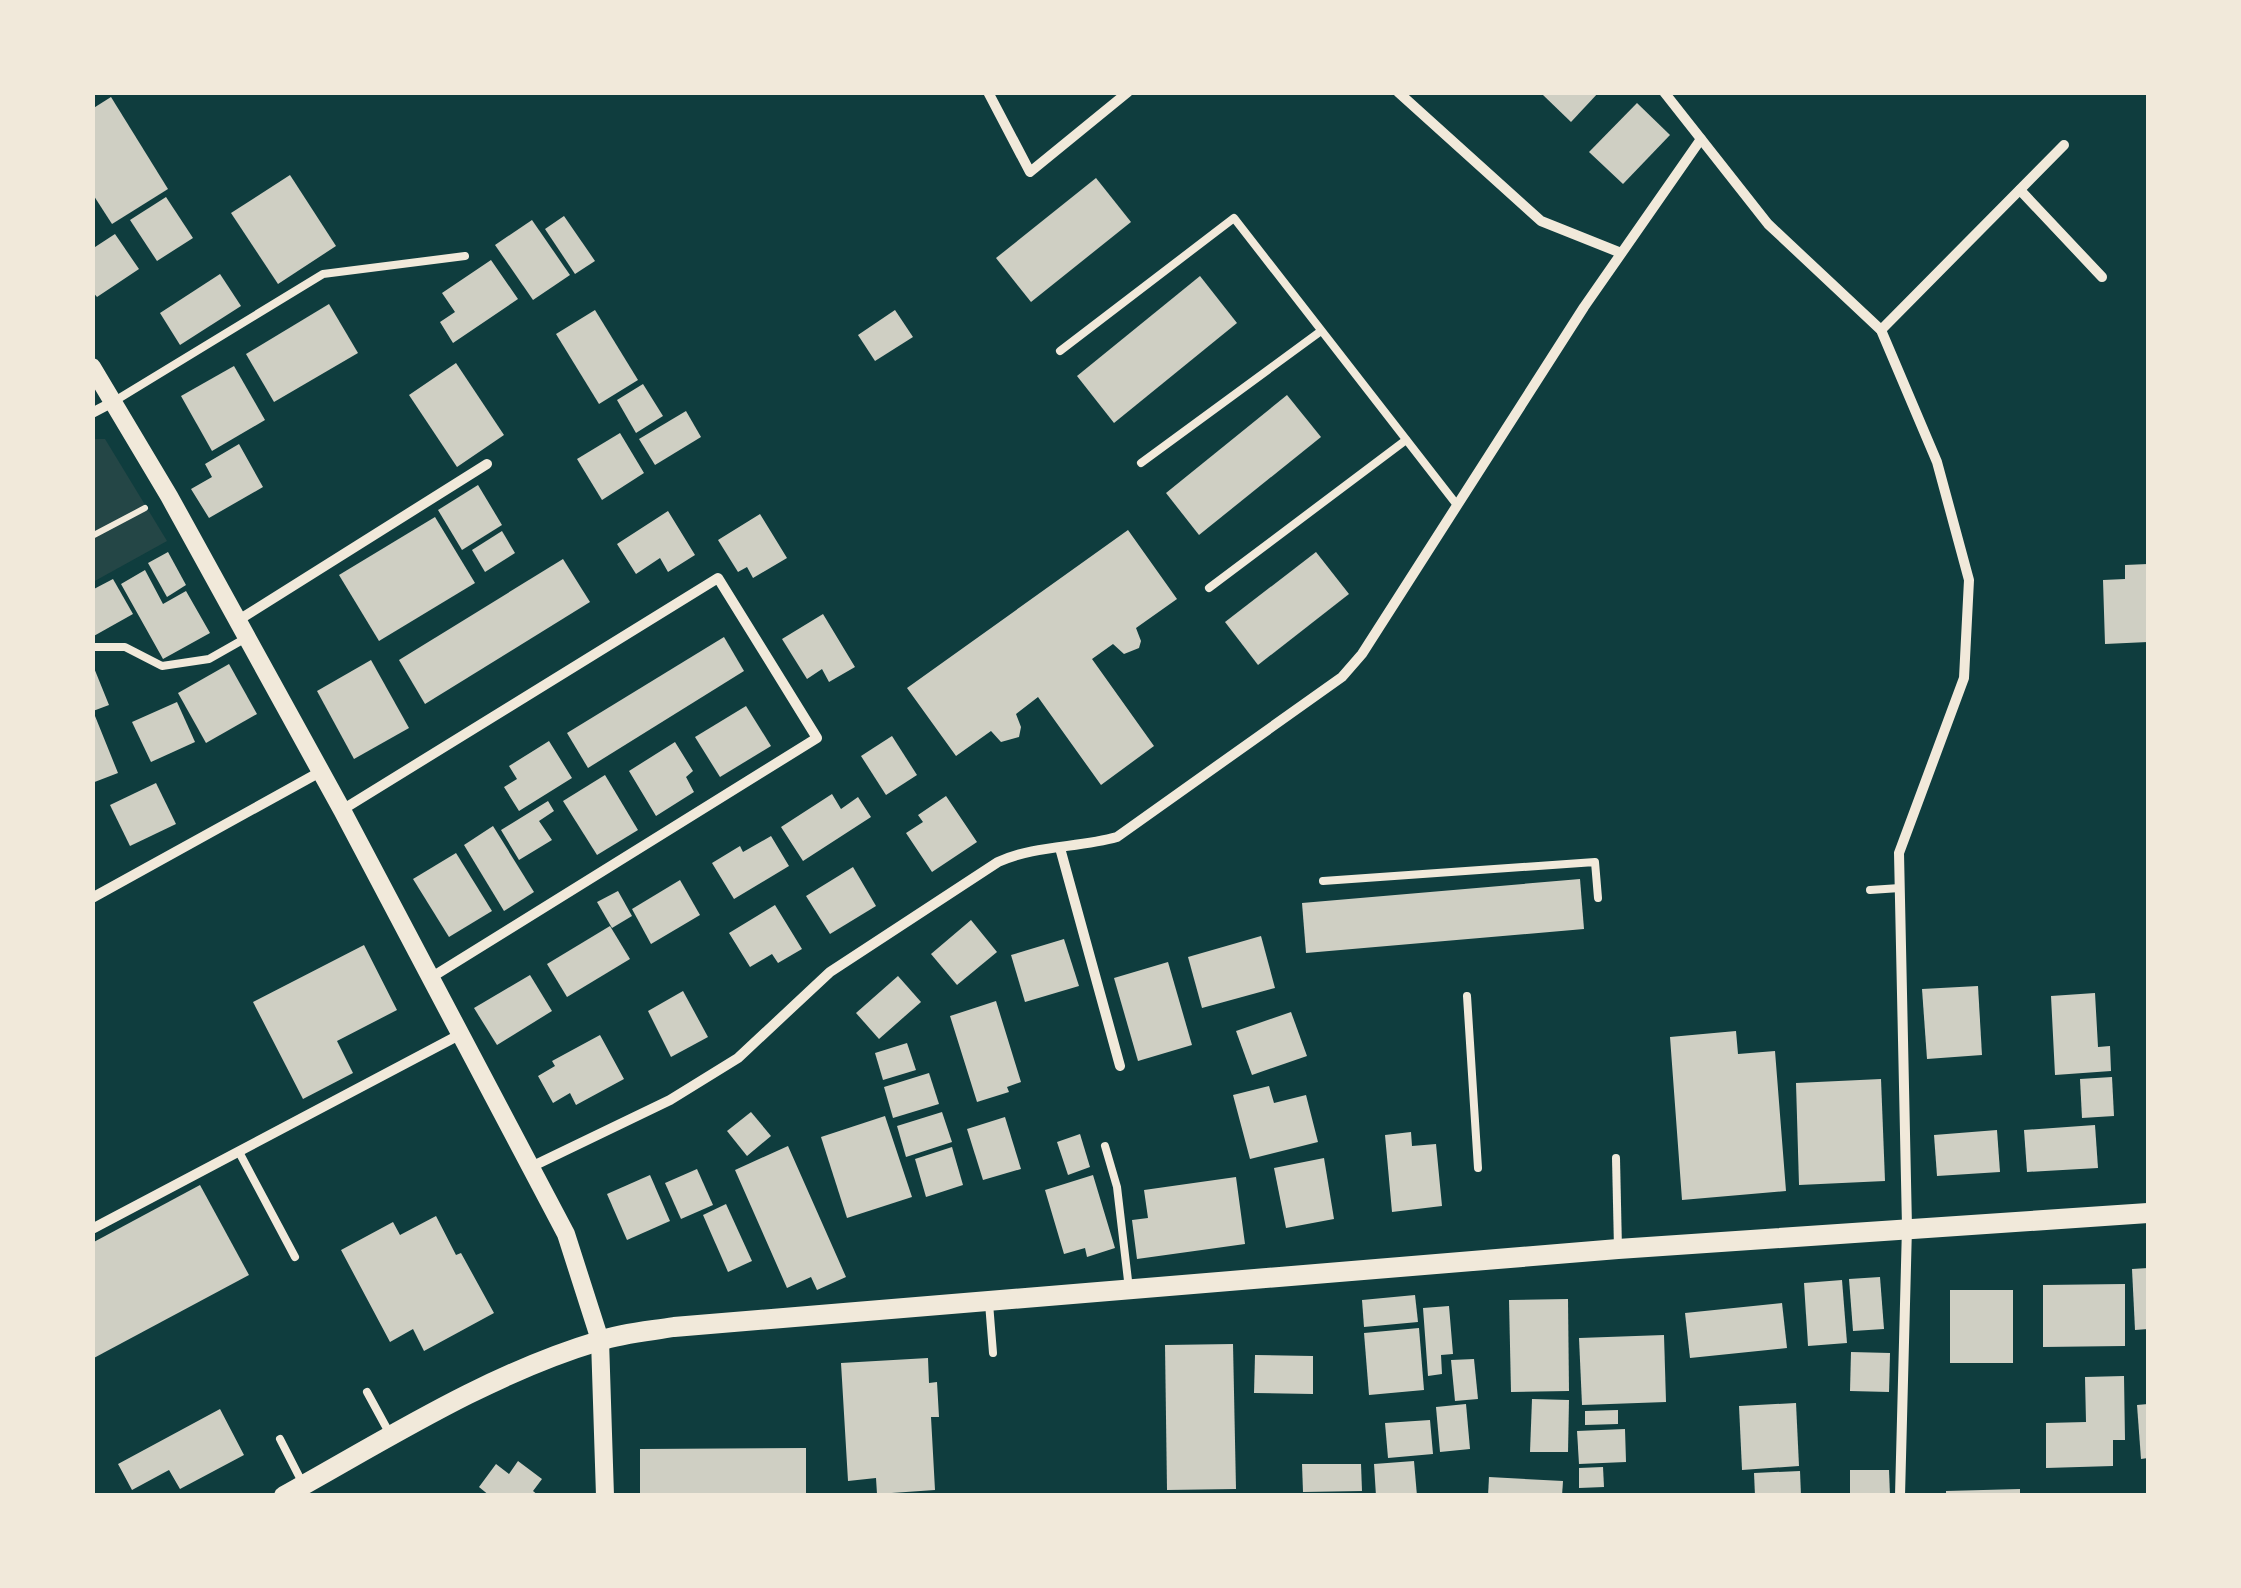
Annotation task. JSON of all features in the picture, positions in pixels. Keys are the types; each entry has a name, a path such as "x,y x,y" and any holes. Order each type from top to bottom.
{"main road":[{"path":"284,1496 461,1399 600,1340 674,1326 1618,1249 2148,1212"}],"street":[{"path":"988,92 1030,172 1128,92"},
{"path":"1398,92 1542,221 1621,253"},
{"path":"1680,92 1667,97 1768,224 1882,330 1937,462 1968,580 1964,678 1900,852 1907,1227 1900,1496"},
{"path":"533,1166 670,1100 738,1058 830,972 998,862 1019,852 1117,837 1342,677 1362,654 1621,253 1701,139"},
{"path":"1882,330 2064,145"},
{"path":"2020,190 2102,277"},
{"path":"92,367 169,496 342,810 566,1234 600,1340 604,1496"},
{"path":"92,413 113,402"},
{"path":"242,630 487,464"},
{"path":"342,810 718,578 818,738 432,977"},
{"path":"92,898 320,772"},
{"path":"1060,848 1120,1066"},
{"path":"92,1230 461,1034"}],"lane":[{"path":"1060,351 1234,218 1457,505"},
{"path":"113,402 323,274 465,256"},
{"path":"1140,463 1321,332"},
{"path":"1209,588 1406,440"},
{"path":"92,647 125,647 162,666 209,659 242,630"},
{"path":"1323,881 1595,862 1598,898"},
{"path":"1870,890 1900,888"},
{"path":"1466,996 1478,1168"},
{"path":"1105,1146 1117,1187 1129,1291"},
{"path":"239,1152 295,1257"},
{"path":"1616,1158 1618,1249"},
{"path":"989,1303 993,1353"},
{"path":"367,1392 391,1437"},
{"path":"280,1439 304,1485"}],"path":[{"path":"92,536 169,496"}],"shaded area":[{"path":"93,439 105,439 167,541 93,582"}],"building":[{"path":"1599,92 1571,122 1543,95"},
{"path":"111,97 168,189 112,224 92,193 92,109"},
{"path":"1637,103 1670,135 1623,184 1589,152"},
{"path":"290,175 336,246 278,284 231,213"},
{"path":"1096,178 1131,222 1031,302 996,258"},
{"path":"166,197 193,238 157,261 130,220"},
{"path":"564,216 595,261 575,274 545,229"},
{"path":"532,220 570,275 533,300 495,245"},
{"path":"115,234 139,269 97,297 92,291 92,249"},
{"path":"491,260 518,299 453,343 440,322 455,312 442,293"},
{"path":"220,274 241,306 180,345 160,313"},
{"path":"1200,276 1237,323 1114,423 1077,376"},
{"path":"329,304 358,353 274,402 246,354"},
{"path":"595,310 638,380 599,404 556,334"},
{"path":"895,310 913,337 875,361 858,335"},
{"path":"456,363 504,435 457,467 409,395"},
{"path":"234,366 265,420 212,451 181,396"},
{"path":"643,384 663,416 636,433 617,400"},
{"path":"1287,395 1321,437 1199,535 1166,493"},
{"path":"686,411 701,437 655,465 639,439"},
{"path":"620,433 644,473 602,500 577,459"},
{"path":"239,444 263,487 209,518 191,489 212,477 205,464"},
{"path":"478,485 502,525 462,550 438,510"},
{"path":"668,511 695,555 668,572 660,558 636,574 617,544"},
{"path":"760,514 787,558 753,578 747,567 738,572 718,540"},
{"path":"435,517 475,583 379,641 339,575"},
{"path":"1128,530 1177,599 1136,628 1141,641 1139,648 1124,654 1113,644 1092,659 1154,746 1101,785 1038,697 1016,714 1021,727 1019,737 1001,742 991,731 956,756 907,688"},
{"path":"502,531 515,553 485,572 472,550"},
{"path":"168,552 186,585 167,597 148,563"},
{"path":"1316,552 1349,594 1258,665 1225,622"},
{"path":"563,559 590,602 425,704 399,660"},
{"path":"2148,564 2148,642 2105,644 2103,580 2125,579 2125,565"},
{"path":"145,570 163,604 186,591 210,633 163,659 121,584"},
{"path":"113,579 133,614 92,637 92,590"},
{"path":"823,614 855,667 829,682 822,669 807,679 782,639"},
{"path":"724,637 744,671 588,768 567,733"},
{"path":"371,660 409,728 354,759 317,691"},
{"path":"92,663 109,705 93,711 118,773 92,783"},
{"path":"229,664 257,714 206,743 178,693"},
{"path":"177,702 195,742 151,762 132,722"},
{"path":"746,706 771,746 720,777 695,737"},
{"path":"892,736 917,775 886,795 861,756"},
{"path":"549,741 572,778 519,811 504,787 517,779 509,766"},
{"path":"675,742 693,771 686,777 694,792 656,816 629,771"},
{"path":"605,775 638,830 597,855 563,801"},
{"path":"156,783 176,824 130,846 110,805"},
{"path":"832,794 841,809 858,797 871,817 803,861 781,827"},
{"path":"946,796 977,842 932,872 906,833 923,822 918,815"},
{"path":"548,801 554,811 539,821 552,840 519,860 501,830"},
{"path":"493,826 534,892 504,911 464,845"},
{"path":"771,836 789,866 734,899 712,863 740,846 743,852"},
{"path":"456,853 492,911 449,937 413,879"},
{"path":"853,867 876,906 830,934 806,896"},
{"path":"1580,879 1584,929 1306,953 1302,903"},
{"path":"680,880 700,915 651,944 632,909"},
{"path":"618,891 632,916 612,928 597,902"},
{"path":"775,905 802,949 778,963 772,954 750,967 729,933"},
{"path":"971,920 997,952 957,985 931,954"},
{"path":"610,926 630,959 567,997 547,964"},
{"path":"1261,936 1275,988 1202,1008 1188,957"},
{"path":"1064,939 1079,986 1025,1002 1011,955"},
{"path":"364,945 397,1010 337,1041 353,1073 303,1099 253,1002"},
{"path":"1168,962 1192,1045 1138,1061 1114,978"},
{"path":"530,975 552,1011 497,1045 474,1008"},
{"path":"898,976 921,1002 879,1039 856,1013"},
{"path":"1978,986 1982,1055 1927,1059 1922,989"},
{"path":"683,991 708,1037 671,1057 648,1011"},
{"path":"2095,993 2098,1047 2110,1046 2111,1071 2055,1075 2051,996"},
{"path":"996,1001 1021,1082 1007,1087 1009,1092 977,1102 950,1016"},
{"path":"1291,1012 1307,1056 1252,1075 1236,1031"},
{"path":"1736,1031 1738,1054 1775,1051 1786,1191 1682,1200 1670,1037"},
{"path":"600,1035 624,1079 576,1105 570,1093 553,1103 538,1076 555,1066 552,1061"},
{"path":"907,1043 916,1070 883,1080 875,1053"},
{"path":"929,1073 939,1104 893,1118 884,1087"},
{"path":"2112,1077 2114,1116 2082,1118 2080,1079"},
{"path":"1881,1079 1885,1181 1799,1185 1796,1083"},
{"path":"1269,1086 1274,1103 1306,1095 1318,1142 1250,1159 1233,1095"},
{"path":"751,1112 771,1136 747,1156 727,1131"},
{"path":"942,1112 952,1142 906,1157 897,1126"},
{"path":"885,1116 912,1197 847,1218 821,1137"},
{"path":"1005,1117 1021,1169 983,1180 967,1129"},
{"path":"2095,1125 2098,1168 2027,1172 2024,1130"},
{"path":"1997,1130 2000,1172 1937,1176 1934,1135"},
{"path":"1411,1132 1412,1146 1436,1144 1442,1206 1392,1212 1385,1135"},
{"path":"1080,1134 1090,1167 1068,1175 1057,1142"},
{"path":"788,1146 846,1277 817,1290 811,1277 787,1288 735,1170"},
{"path":"952,1147 963,1185 926,1197 915,1159"},
{"path":"1324,1158 1334,1219 1286,1228 1274,1168"},
{"path":"697,1169 713,1205 681,1219 665,1183"},
{"path":"650,1175 670,1221 627,1240 607,1194"},
{"path":"1093,1175 1115,1248 1087,1257 1085,1248 1064,1254 1045,1190"},
{"path":"1236,1177 1245,1244 1137,1259 1132,1220 1148,1218 1144,1190"},
{"path":"200,1185 249,1275 92,1359 92,1243"},
{"path":"726,1204 752,1261 728,1272 703,1215"},
{"path":"436,1216 494,1313 424,1351 413,1329 390,1342 341,1250 393,1222 400,1235"},
{"path":"2148,1268 2148,1329 2135,1330 2132,1269"},
{"path":"1880,1277 1884,1329 1853,1331 1849,1279"},
{"path":"1842,1280 1847,1343 1808,1346 1804,1283"},
{"path":"2125,1284 2125,1346 2043,1347 2043,1285"},
{"path":"1950,1290 2013,1290 2013,1363 1950,1363"},
{"path":"1415,1295 1418,1322 1364,1327 1362,1300"},
{"path":"1568,1299 1569,1391 1511,1392 1509,1300"},
{"path":"1782,1303 1787,1348 1690,1358 1685,1313"},
{"path":"1449,1306 1453,1354 1441,1355 1442,1374 1428,1376 1423,1308"},
{"path":"1419,1328 1424,1390 1369,1395 1364,1333"},
{"path":"1664,1335 1666,1402 1582,1405 1579,1338"},
{"path":"1233,1344 1236,1489 1167,1490 1165,1345"},
{"path":"1851,1352 1890,1353 1889,1392 1850,1391"},
{"path":"1255,1355 1313,1356 1313,1394 1254,1393"},
{"path":"928,1358 929,1383 937,1382 939,1417 931,1417 935,1490 877,1494 876,1478 848,1481 841,1363"},
{"path":"1474,1359 1478,1399 1455,1401 1451,1360"},
{"path":"2124,1376 2125,1440 2113,1440 2113,1466 2046,1468 2046,1423 2086,1422 2085,1377"},
{"path":"1532,1399 1569,1400 1568,1452 1530,1452"},
{"path":"1796,1403 1799,1466 1742,1470 1739,1406"},
{"path":"1466,1404 1470,1449 1440,1452 1436,1407"},
{"path":"2148,1404 2148,1458 2141,1459 2137,1405"},
{"path":"220,1409 244,1455 180,1489 169,1470 132,1490 118,1464"},
{"path":"1618,1410 1618,1424 1585,1425 1585,1411"},
{"path":"1430,1420 1433,1454 1388,1458 1385,1423"},
{"path":"1625,1429 1626,1462 1579,1464 1577,1431"},
{"path":"806,1448 806,1496 640,1496 640,1449"},
{"path":"518,1461 542,1479 533,1491 539,1496 490,1496 479,1487 496,1464 509,1474"},
{"path":"1414,1461 1417,1496 1376,1496 1374,1464"},
{"path":"1302,1464 1361,1464 1362,1491 1303,1492"},
{"path":"1603,1467 1604,1487 1579,1488 1579,1468"},
{"path":"1850,1470 1889,1470 1890,1496 1850,1496"},
{"path":"1800,1471 1801,1496 1755,1496 1754,1473"},
{"path":"1489,1477 1563,1481 1562,1496 1488,1496"},
{"path":"2020,1489 2020,1496 1946,1496 1946,1491"}]}
